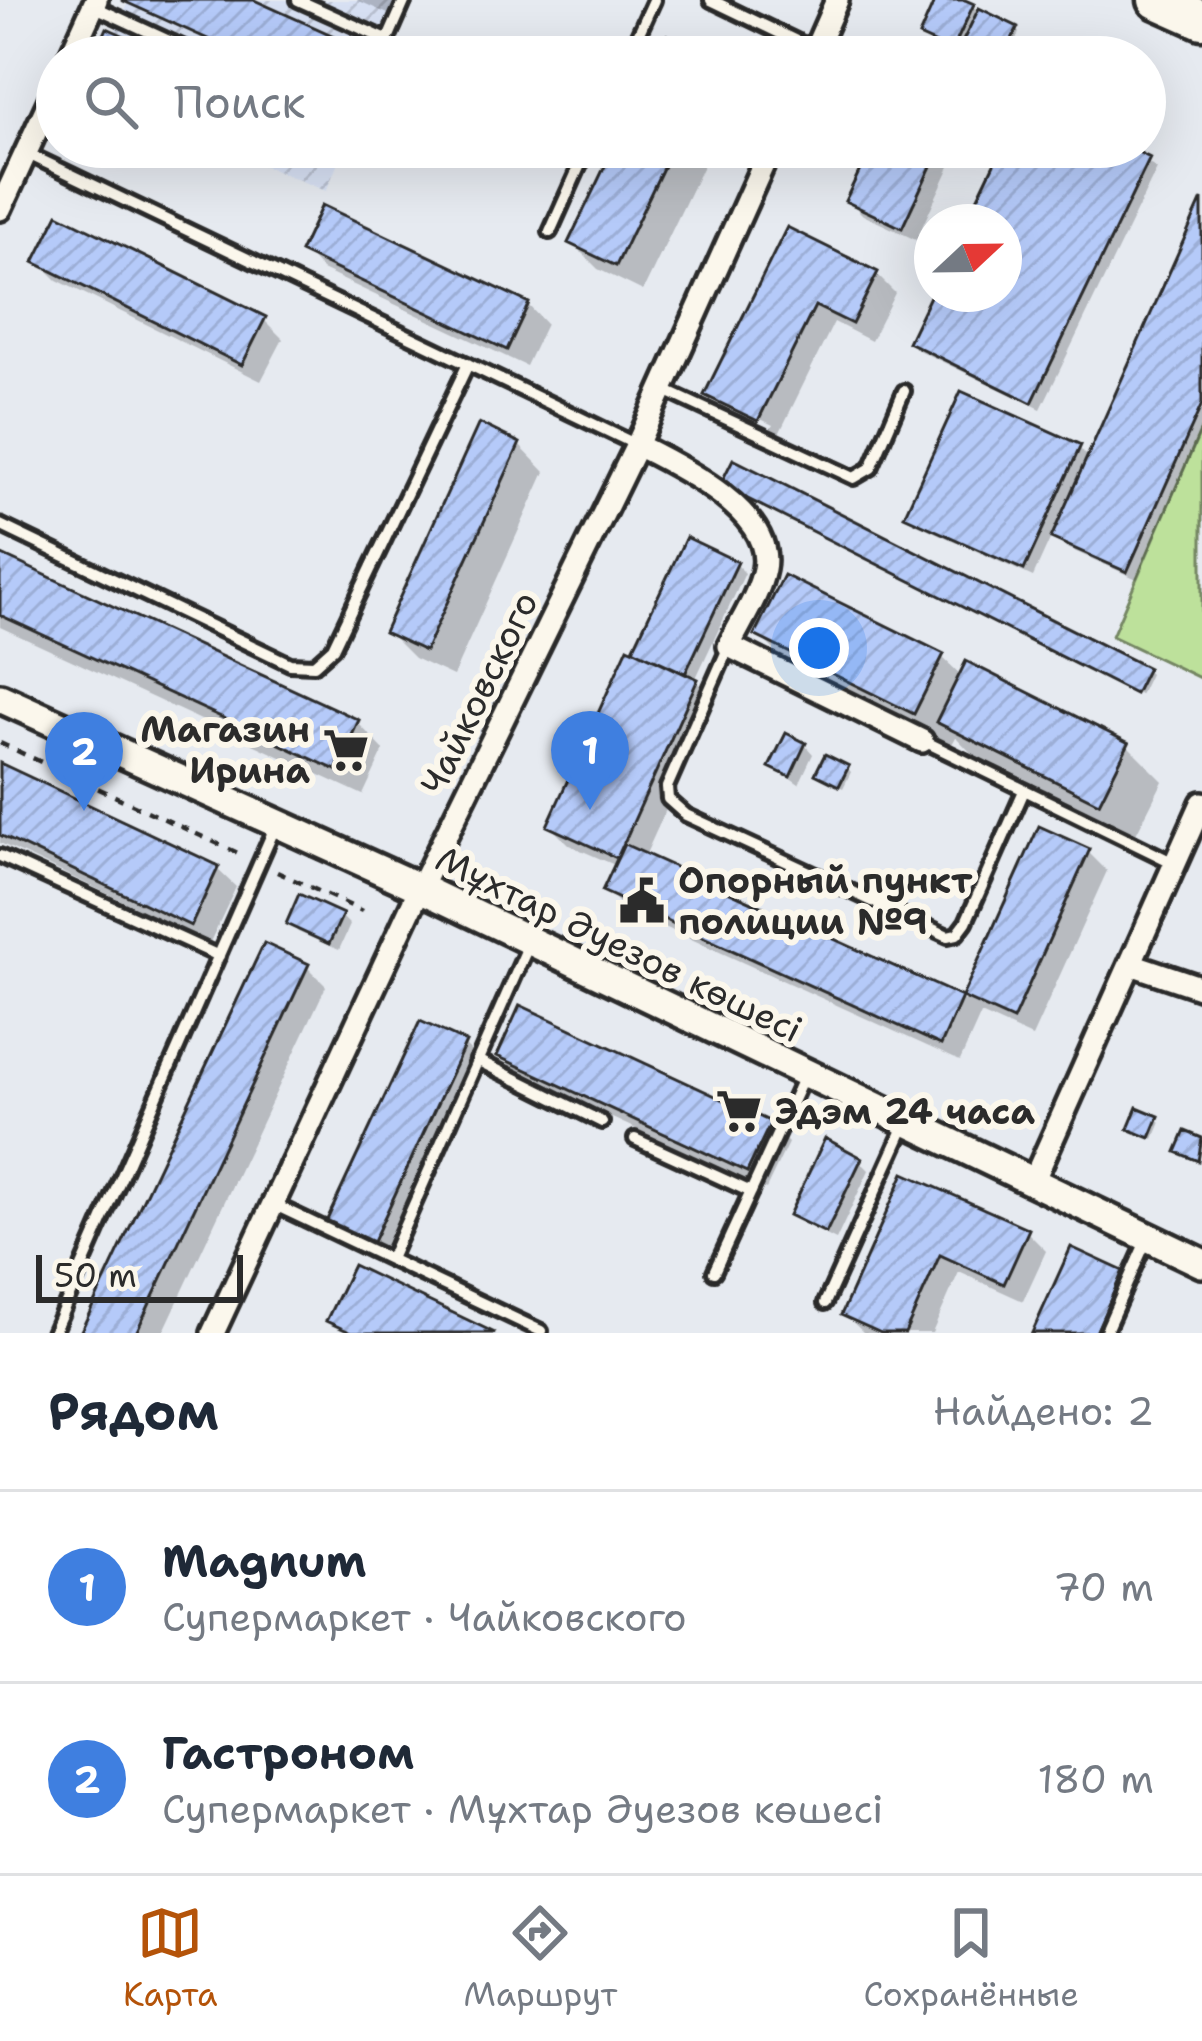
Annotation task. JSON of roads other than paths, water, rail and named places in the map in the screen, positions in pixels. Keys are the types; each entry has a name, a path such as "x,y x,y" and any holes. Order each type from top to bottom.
{"main road":[{"path":"1156,0 1202,20"}],"street":[{"path":"821,36 837,0"},
{"path":"80,36 95,3"},
{"path":"0,209 36,131"},
{"name":"Чайковского","path":"212,1333 420,888 637,445 762,168"},
{"path":"637,445 695,473 758,539 764,571 729,646 922,741"},
{"name":"Мұхтар Әуезов көшесі","path":"0,698 420,888 1202,1263"},
{"path":"1032,1184 1202,803"},
{"path":"1131,964 1202,988"}],"lane":[{"path":"298,0 378,36"},
{"path":"389,36 405,0"},
{"path":"638,36 654,0"},
{"path":"711,0 780,36"},
{"path":"95,3 162,36"},
{"path":"26,153 36,158"},
{"path":"57,168 637,445"},
{"path":"550,232 579,168"},
{"path":"0,526 290,664 314,665 333,648 468,364"},
{"path":"662,389 854,478 871,468 904,392"},
{"path":"729,646 667,787 668,800 686,815 948,936 957,934 966,922 1023,793"},
{"path":"922,741 1174,863"},
{"path":"53,1333 277,823"},
{"path":"0,856 219,956"},
{"path":"390,1259 530,941"},
{"path":"477,1060 602,1122"},
{"path":"714,1272 805,1074"},
{"path":"825,1303 906,1123"},
{"path":"634,1139 751,1192"},
{"path":"273,1204 541,1331"},
{"path":"1105,1333 1147,1238"}],"place":[{"name":"Магазин Ирина","path":"346,750"},
{"name":"Magnum","path":"590,810"},
{"name":"Гастроном","path":"84,811"},
{"name":"Опорный пункт полиции №9","path":"642,901"},
{"name":"Эдэм 24 часа","path":"739,1111"}]}
